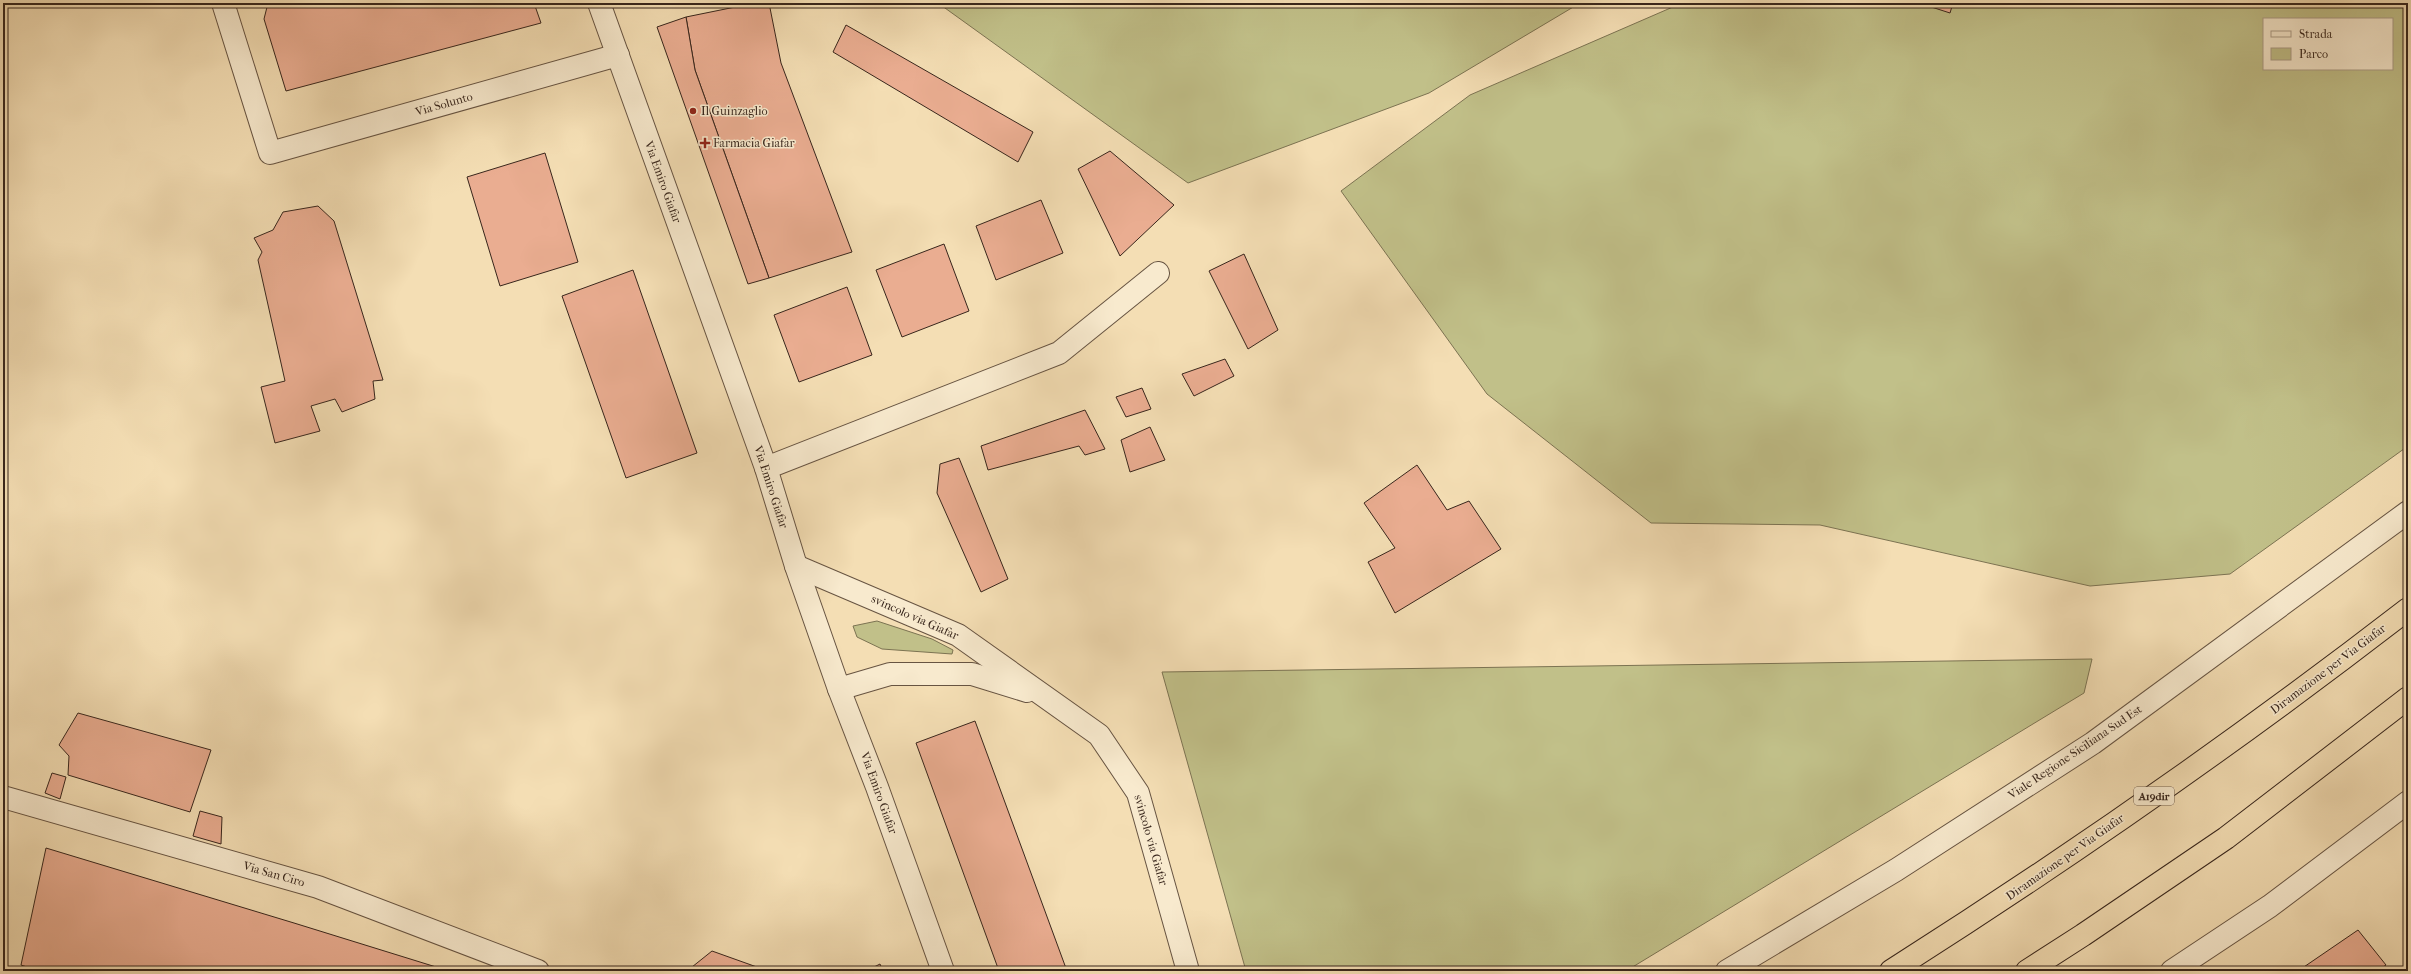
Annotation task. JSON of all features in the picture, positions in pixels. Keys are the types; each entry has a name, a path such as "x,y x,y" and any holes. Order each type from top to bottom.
{"highway":[{"name":"Diramazione per Via Giafar","path":"1891,971 2001,902 2195,768 2408,609"},
{"path":"2027,971 2084,936 2226,838 2408,698"}],"street":[{"name":"Via Solunto","path":"223,3 270,153 618,55"},
{"name":"Via Emiro Giafar","path":"599,3 766,468 796,566 839,689 877,787 944,971"},
{"path":"766,468 1059,353 1158,273"},
{"name":"Viale Regione Siciliana Sud Est","path":"1727,971 1896,870 2093,743 2408,512"},
{"name":"svincolo via Giafar","path":"796,566 958,635 1099,735 1138,793 1188,971"},
{"name":"svincolo via Giafar","path":"839,689 890,674 972,674 1046,698"},
{"name":"Via San Ciro","path":"3,796 318,887 538,971"},
{"path":"2172,971 2270,906 2408,802"}],"green space":[{"path":"938,3 1580,3 1429,93 1188,183"},
{"path":"1682,3 2408,3 2408,446 2230,574 2090,586 1820,525 1651,523 1487,394 1341,191 1470,95"},
{"path":"877,621 932,639 953,650 952,654 882,649 857,637 853,626"},
{"path":"2092,659 2084,693 1626,971 1246,971 1162,672"}],"building":[{"path":"268,3 308,3 310,7 321,3 534,3 541,23 286,91 264,19"},
{"path":"755,3 769,3 781,63 852,252 769,278 695,70 686,17"},
{"path":"1919,3 1953,3 1950,13"},
{"path":"686,17 695,70 769,278 748,284 657,27"},
{"path":"846,25 1033,132 1018,162 833,52"},
{"path":"1110,151 1174,205 1120,256 1078,169"},
{"path":"545,153 578,262 500,286 467,177"},
{"path":"1041,200 1063,253 996,280 976,226"},
{"path":"318,206 334,221 383,380 373,381 375,399 342,412 335,399 311,406 320,431 275,443 261,387 285,381 258,260 262,252 254,238 273,230 283,212"},
{"path":"944,244 969,311 902,337 876,270"},
{"path":"1244,254 1278,330 1248,349 1209,271"},
{"path":"633,270 697,453 626,478 562,296"},
{"path":"847,287 872,355 799,382 774,315"},
{"path":"1225,359 1234,376 1194,396 1182,374"},
{"path":"1142,388 1151,409 1126,417 1116,397"},
{"path":"1085,410 1105,449 1085,455 1079,446 988,470 981,446"},
{"path":"1150,427 1165,460 1130,472 1121,440"},
{"path":"959,458 1008,579 981,592 937,493 940,464"},
{"path":"1417,465 1447,510 1469,501 1501,549 1395,613 1368,562 1395,548 1364,503"},
{"path":"78,713 211,750 190,812 68,775 69,756 59,745"},
{"path":"975,721 1067,971 999,971 916,743"},
{"path":"52,773 66,777 60,799 45,793"},
{"path":"200,811 222,817 221,844 193,836"},
{"path":"46,848 449,971 39,971 21,965"},
{"path":"2358,930 2386,965 2377,971 2298,971"},
{"path":"712,951 768,971 687,971"},
{"path":"880,964 883,971 866,971"}],"place":[{"name":"Il Guinzaglio","path":"693,111"},
{"name":"Farmacia Giafar","path":"705,143"}]}
